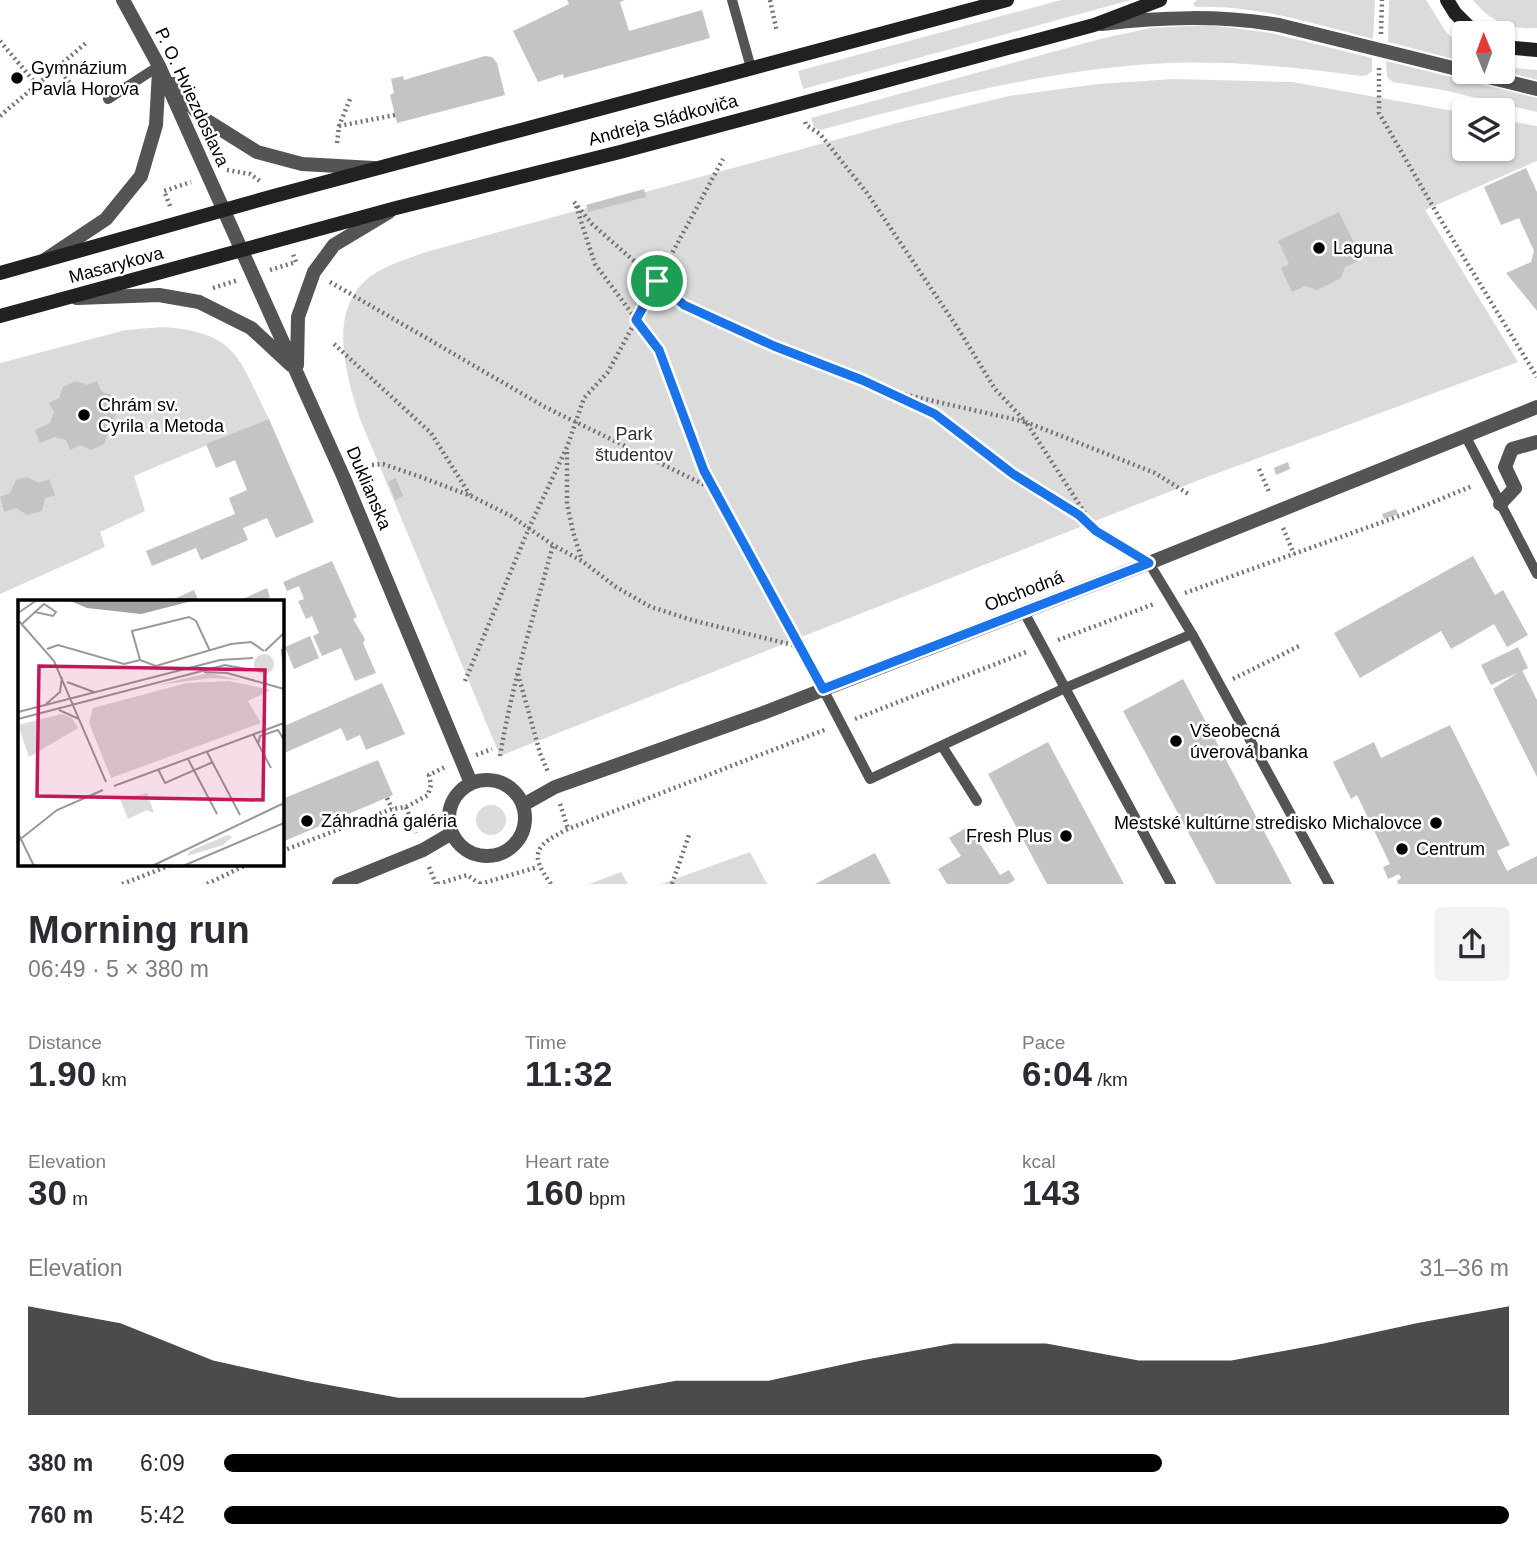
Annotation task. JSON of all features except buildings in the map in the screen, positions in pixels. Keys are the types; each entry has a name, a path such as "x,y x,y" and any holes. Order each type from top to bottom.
{"main road":[{"name":"Andreja Sládkoviča","path":"225,211 1007,0"},
{"name":"Andreja Sládkoviča","path":"242,251 1094,25 1160,0"},
{"path":"1447,0 1463,21"},
{"path":"1516,48 1537,50"},
{"name":"Masarykova","path":"0,273 225,211"},
{"name":"Masarykova","path":"0,316 242,251"}],"street":[{"name":"P. O. Hviezdoslava","path":"123,0 159,66 225,211"},
{"name":"Andreja Sládkoviča","path":"1094,25 1183,17 1250,20 1452,68"},
{"path":"159,66 201,117 257,152 302,163 383,168"},
{"path":"39,263 106,219 142,176 156,125 159,66"},
{"name":"Andreja Sládkoviča","path":"1516,84 1537,89"},
{"path":"297,370 298,317 314,272 334,246 396,208"},
{"name":"Duklianska","path":"225,211 345,478 471,783"},
{"path":"65,298 159,295 198,302 251,328 297,370"},
{"name":"Obchodná","path":"523,805 555,787 763,713 1149,563 1537,407"},
{"path":"1500,504 1516,488 1505,467 1512,449 1537,442"},
{"path":"489,780 498,782 513,790 523,805 525,822 519,838 499,854 480,856 471,853 456,841 452,833 449,814 451,804 471,783 489,780"},
{"path":"340,884 423,850 452,833"}],"lane":[{"path":"732,0 751,68"},
{"path":"108,99 159,66"},
{"path":"1465,435 1537,574"},
{"path":"1149,563 1192,634 1329,884"},
{"path":"1024,612 1171,884"},
{"path":"823,689 870,779 1065,688 1192,634"},
{"path":"942,746 976,801"}],"path":[{"path":"770,0 777,32"},
{"path":"1381,40 1382,0"},
{"path":"0,41 37,85"},
{"path":"0,117 86,43"},
{"path":"58,68 71,84"},
{"path":"1379,84 1379,113 1537,377"},
{"path":"337,143 339,126 350,99"},
{"path":"339,126 395,115"},
{"path":"804,118 806,125 820,134 867,194 959,330 995,389 1026,422 1096,531"},
{"path":"465,681 529,528 567,447 584,398 608,372 723,159"},
{"path":"227,170 250,174 264,184"},
{"path":"164,191 192,181"},
{"path":"155,183 164,191 171,210"},
{"path":"823,689 704,471 659,350 595,264 574,202 592,224 684,305 935,414 1013,474 1079,515 1096,531 1149,563"},
{"path":"272,270 296,262 292,253"},
{"path":"327,280 545,407 714,489"},
{"path":"334,344 431,433 471,496"},
{"path":"884,390 1026,422 1155,473 1190,495"},
{"path":"567,447 567,504 582,561"},
{"path":"372,464 383,464 471,496 511,516 651,607 695,621 798,646"},
{"path":"551,884 538,867 538,851 547,840 568,829 1042,646 1402,515 1486,478"},
{"path":"500,756 517,672 554,545"},
{"path":"1220,685 1301,645"},
{"path":"517,672 540,753"},
{"path":"284,850 406,807 428,795 431,785 429,775 492,749"},
{"path":"387,797 392,810"},
{"path":"672,884 690,832"},
{"path":"122,884 168,866"},
{"path":"208,884 244,866"},
{"path":"438,884 467,875 480,884 538,867"}],"green space":[{"path":"1061,0 1131,0 803,89 798,71"},
{"path":"1197,0 1375,0 1373,39 1263,12 1196,7 1193,4"},
{"path":"1389,0 1426,0 1452,37 1452,59 1388,42"},
{"path":"1473,0 1537,0 1537,28 1516,27 1516,21 1497,21"},
{"path":"1210,25 1271,33 1372,58 1372,71 1361,76 1242,64 1170,63 1125,66 993,87 820,130 814,127 811,118 1104,38 1151,28"},
{"path":"1386,61 1452,77 1452,84 1480,84 1537,98 1537,112 1515,107 1515,98 1477,98 1393,82 1387,77"},
{"path":"1516,68 1537,70 1537,80 1516,74"},
{"name":"Park študentov","path":"1174,79 1292,82 1452,111 1452,161 1515,161 1515,122 1537,126 1537,161 1425,210 1518,362 1199,480 500,756 360,419 349,383 343,343 348,306 357,290 377,272 426,252 901,122 1009,96 1098,84"},
{"path":"163,327 207,335 233,352 269,419 134,476 145,511 100,532 105,547 0,594 0,363 126,330"},
{"path":"491,805 497,806 505,814 505,826 497,834 491,835 485,834 477,826 476,820 477,814 485,806"},
{"path":"750,852 767,884 661,884"},
{"path":"621,872 628,884 589,884"}],"place":[{"name":"Gymnázium Pavla Horova","path":"17,78"},
{"name":"Laguna","path":"1319,248"},
{"name":"Chrám sv. Cyrila a Metoda","path":"84,415"},
{"name":"Všeobecná úverová banka","path":"1176,741"},
{"name":"Záhradná galéria","path":"307,821"},
{"name":"Mestské kultúrne stredisko Michalovce","path":"1436,823"},
{"name":"Fresh Plus","path":"1066,836"},
{"name":"Centrum","path":"1402,849"}],"route":[{"path":"657,281 684,305 774,346 862,380 935,414 1013,474 1079,515 1096,531 1149,563 823,689 704,471 659,350 636,320 657,281"}]}
